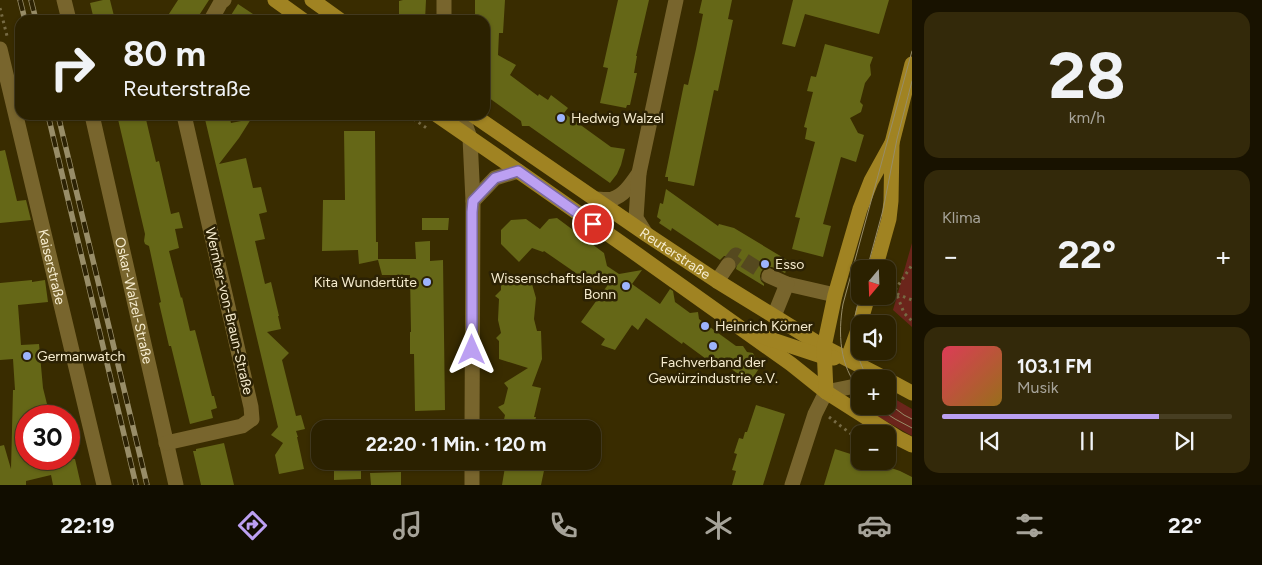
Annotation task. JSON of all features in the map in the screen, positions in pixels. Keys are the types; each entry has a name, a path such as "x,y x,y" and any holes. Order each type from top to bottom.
{"main road":[{"path":"276,0 293,15"},
{"path":"312,0 333,15"},
{"path":"877,260 889,218 891,202 892,143 912,64"},
{"name":"Reuterstraße","path":"444,120 791,364 826,392 912,445"},
{"name":"Reuterstraße","path":"472,120 717,281 774,316 824,352"},
{"path":"826,392 824,352 836,295 860,209 892,143"},
{"path":"848,358 865,305"},
{"path":"740,328 848,358 869,370"}],"street":[{"path":"64,0 68,15"},
{"path":"214,15 224,0"},
{"path":"444,0 444,15"},
{"path":"646,234 636,218 639,173 676,0"},
{"name":"Kaiserstraße","path":"0,49 15,112"},
{"name":"Kaiserstraße","path":"17,120 104,485"},
{"name":"Oskar-Walzel-Straße","path":"93,120 176,485"},
{"name":"Wernher-von-Braun-Straße","path":"166,443 242,426 252,419 251,407 185,120"},
{"path":"467,120 470,138 473,201 472,420"},
{"path":"473,201 495,178 518,171"},
{"path":"595,199 612,199 622,194 639,173"},
{"path":"717,281 728,265"},
{"path":"769,276 787,284 836,295"},
{"path":"774,316 787,284"},
{"path":"792,485 815,414 826,392 851,387"},
{"path":"472,470 472,485"}],"path":[{"path":"896,289 912,265"},
{"path":"897,294 912,300"},
{"path":"897,294 904,312 912,321"}],"shaded area":[{"path":"912,243 912,327 893,310 896,305"},
{"path":"896,400 912,409 912,436 896,427 896,425 877,416 896,415"}],"building":[{"path":"110,0 114,15 93,15 90,3"},
{"path":"178,0 209,0 199,15 168,15"},
{"path":"426,0 425,15 399,15 399,1"},
{"path":"475,0 505,0 503,33 499,33 498,55 516,65 510,75 538,96 539,94 548,100 551,95 568,108 564,113 611,147 625,149 621,165 610,183 529,126 522,126 521,121 490,99 490,15 475,15"},
{"path":"618,0 649,0 636,56 634,73 637,73 630,105 627,105 626,108 600,103 608,68 603,67"},
{"path":"702,0 732,0 728,19 733,20 718,91 714,90 694,186 668,181 668,177 665,177 684,84 688,85 696,49 703,14 699,13"},
{"path":"793,0 889,0 879,34 805,14 795,47 782,44"},
{"path":"238,4 254,15 231,15"},
{"path":"825,44 873,57 870,65 871,75 865,83 860,102 863,105 861,112 850,118 858,133 864,135 856,162 841,157 823,224 831,226 823,257 792,249 800,218 795,217 815,142 805,139 807,128 804,127 813,92 807,91 811,76 816,77"},
{"path":"118,120 146,120 156,162 159,161 171,214 179,212 183,228 175,229 179,248 169,251 190,331 195,330 212,396 214,396 217,408 211,410 213,418 190,424 159,303 161,302 149,246 144,241 145,234"},
{"path":"205,120 230,120 231,123 250,120 219,164 246,158 253,188 261,187 267,212 259,214 265,239 255,241 265,284 271,282 281,329 267,332 289,353 282,360 296,416 301,415 305,429 296,431 304,469 279,474 275,455 283,443 271,435 278,427"},
{"path":"344,131 375,131 376,242 378,242 378,259 416,259 415,242 430,241 430,261 443,260 445,410 415,411 414,354 410,354 410,275 382,275 378,260 359,264 358,250 322,251 323,200 345,200"},
{"path":"5,150 17,201 26,200 31,220 0,223 0,151"},
{"path":"666,189 718,226 719,224 734,228 792,263 785,273 772,267 763,269 760,276 764,286 736,269 737,261 733,257 724,256 720,260 672,228 671,231 659,223 661,220 657,217 660,203 663,204"},
{"path":"422,218 449,218 448,230 422,230"},
{"path":"557,218 604,253 607,266 619,274 642,270 632,284 660,304 670,289 673,291 675,302 690,313 698,312 699,319 736,346 743,346 747,352 753,353 756,360 762,364 750,382 717,359 713,364 646,318 638,330 632,325 615,350 601,345 605,339 581,322 615,275 586,280 544,251 532,248 519,262 501,244 501,230 511,220 526,219 540,229 549,219"},
{"path":"501,277 530,277 536,298 534,319 537,331 541,331 542,359 532,386 541,388 534,417 536,417 535,420 504,420 505,415 498,407 504,404 508,388 504,383 528,368 499,359 499,341 496,338 501,333 498,320 499,299 495,296 501,290"},
{"path":"45,280 48,302 18,305 21,345 39,344 43,388 47,405 15,405 15,470 78,470 81,485 53,485 51,475 26,481 26,485 0,485 0,446 4,445 11,469 13,390 15,390 13,359 0,360 0,283"},
{"path":"756,405 785,414 763,485 732,485 736,471 732,470 737,454 734,453 739,438 743,439 745,432 747,432"},
{"path":"224,443 234,485 201,485 193,451"},
{"path":"835,449 851,454 851,470 896,470 912,477 912,485 824,485"},
{"path":"334,470 361,470 361,479 334,480"},
{"path":"504,470 544,470 541,485 502,485"},
{"path":"401,472 401,485 371,485 370,473"}],"tunnel":[{"path":"728,265 736,255 769,276"}],"tram line":[{"path":"851,377 842,349 841,326 843,304 912,51"},
{"path":"869,260 883,210 897,139 912,81"},
{"path":"858,305 854,324 854,340 864,370"},
{"path":"896,409 912,419"},
{"path":"889,415 912,428"}],"railway":[{"path":"20,0 24,15"},
{"path":"31,0 35,15"},
{"path":"49,120 136,485"},
{"path":"59,120 147,485"}],"place":[{"name":"Hedwig Walzel","path":"561,118"},
{"name":"Esso","path":"765,264"},
{"name":"Kita Wundertüte","path":"427,282"},
{"name":"Wissenschaftsladen Bonn","path":"626,286"},
{"name":"Heinrich Körner","path":"705,326"},
{"name":"Fachverband der Gewürzindustrie e.V.","path":"713,346"},
{"name":"Germanwatch","path":"27,356"}],"route":[{"path":"472,350 473,201 495,178 518,171 593,224"}]}
